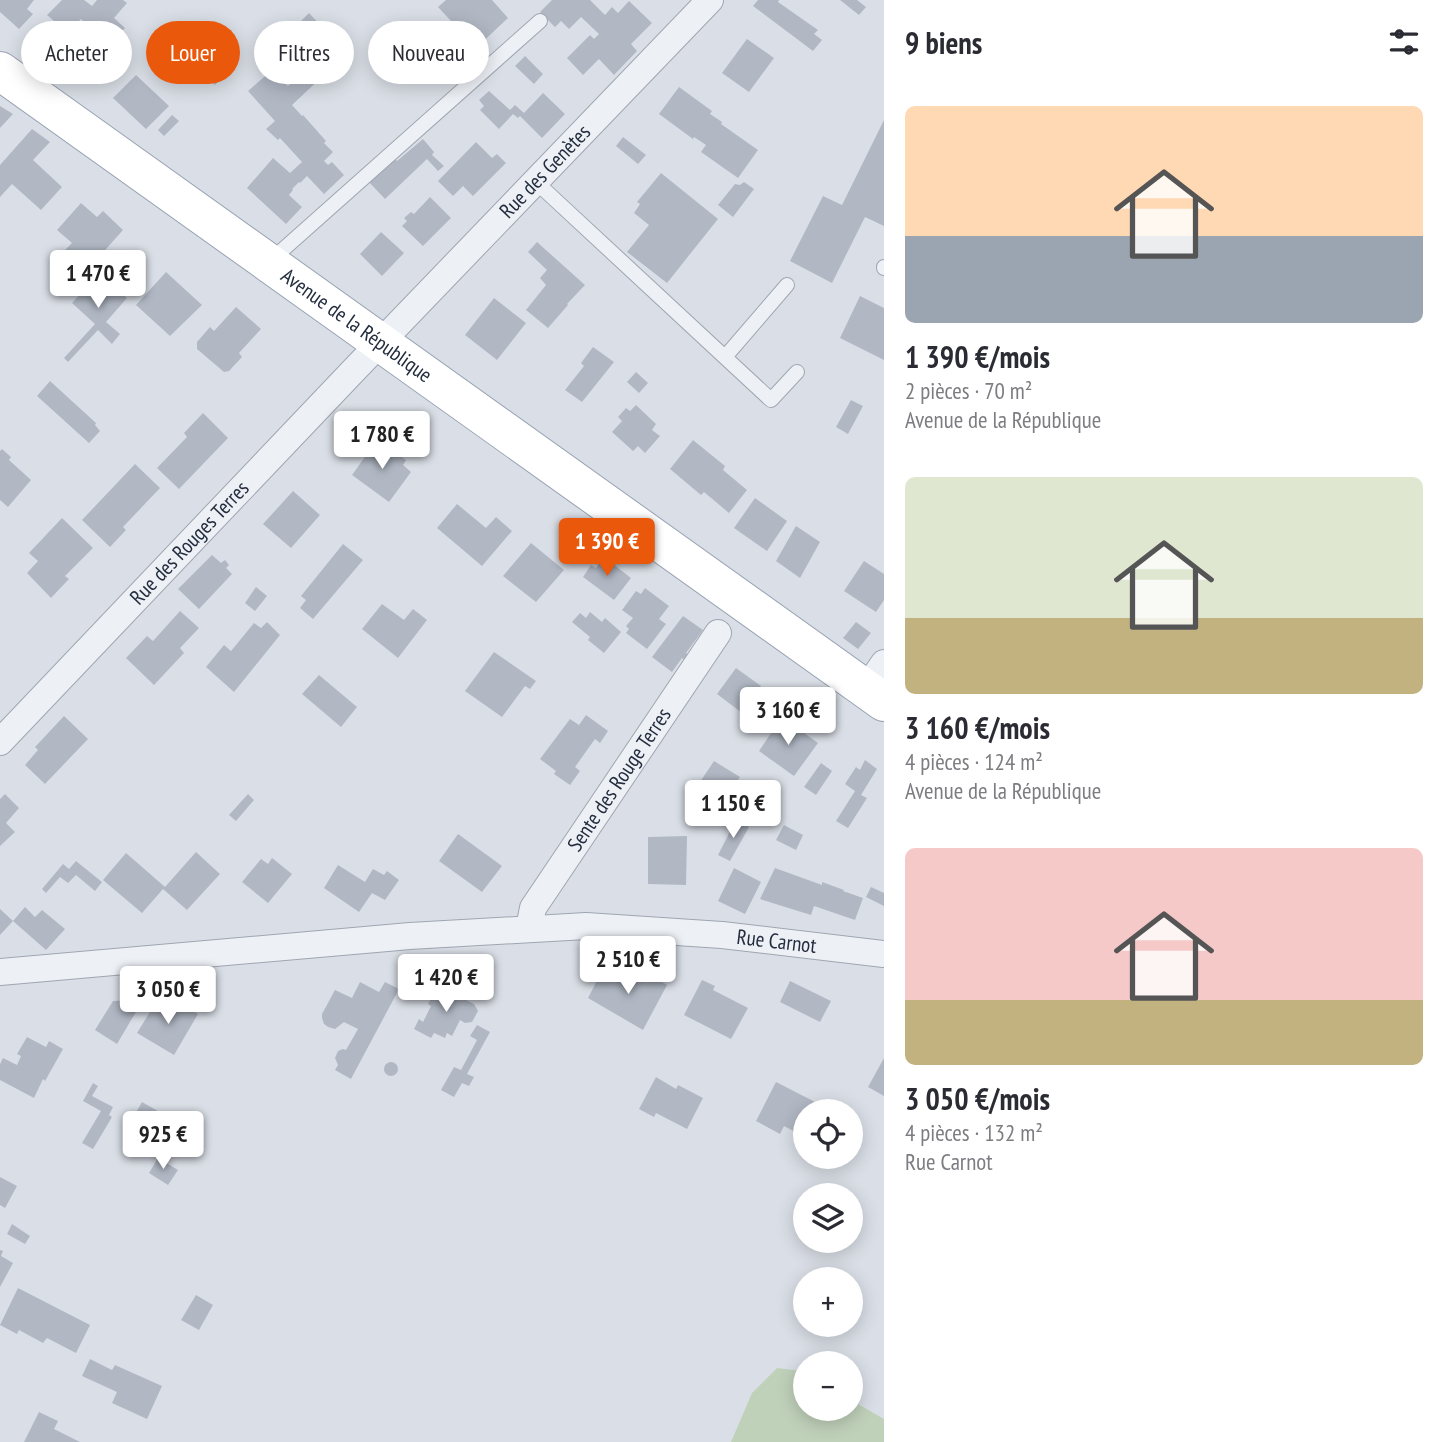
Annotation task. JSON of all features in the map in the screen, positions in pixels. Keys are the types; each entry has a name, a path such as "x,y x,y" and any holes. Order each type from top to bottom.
{"main road":[{"name":"Avenue de la République","path":"0,71 380,343 878,685"}],"street":[{"name":"Rue des Genètes","path":"380,343 536,182 695,5"},
{"name":"Rue des Rouges Terres","path":"0,742 380,343"},
{"name":"Sente des Rouge Terres","path":"529,928 533,908 718,634"},
{"name":"Rue Carnot","path":"0,972 410,936 586,926 708,934 884,954"}],"lane":[{"path":"268,263 540,21"},
{"path":"536,182 771,400 797,372"},
{"path":"725,357 787,285"}],"green space":[{"path":"777,1368 793,1370 793,1421 863,1421 863,1407 884,1419 884,1442 731,1442 752,1393"}],"building":[{"path":"0,0 34,0 27,9 33,14 26,21 21,21 19,29 0,12"},
{"path":"62,0 84,0 92,6 97,0 123,0 127,3 114,18 117,21 54,21 47,15"},
{"path":"446,0 492,0 508,18 489,36 489,21 451,21 438,7"},
{"path":"552,0 590,0 605,15 612,7 618,13 629,1 652,23 631,44 637,51 614,75 599,59 583,75 567,58 590,35 594,39 599,34 581,17 569,29 561,21 555,27 540,12"},
{"path":"758,0 779,0 778,2 818,30 814,34 822,40 813,51 753,6"},
{"path":"840,0 857,0 866,7 859,15"},
{"path":"309,13 316,21 301,21"},
{"path":"747,39 774,58 749,92 722,73"},
{"path":"525,56 543,74 534,84 515,66"},
{"path":"136,75 169,106 146,129 113,98 127,84 132,84"},
{"path":"256,84 314,84 292,105 333,152 324,161 328,165 332,162 344,175 324,194 307,176 299,182 289,195 302,207 286,224 247,188 273,158 290,173 302,162 280,138 278,140 266,129 275,121 248,91"},
{"path":"679,87 712,111 710,114 722,122 721,124 758,150 738,178 701,152 706,145 694,137 693,139 659,114"},
{"path":"489,91 510,110 515,105 524,113 543,93 565,114 542,138 520,116 518,118 513,114 499,129 480,110 484,106 479,100"},
{"path":"0,106 13,114 0,128"},
{"path":"172,115 179,121 164,136 158,130"},
{"path":"884,120 884,226 865,217 832,283 790,261 823,196 842,205"},
{"path":"32,129 50,142 33,160 62,187 41,210 12,184 0,197 0,165"},
{"path":"623,137 646,155 638,164 616,146"},
{"path":"423,139 434,152 432,155 444,166 438,171 427,159 385,199 368,181 393,157 397,161"},
{"path":"476,142 492,158 497,154 506,163 473,196 463,186 453,196 438,181"},
{"path":"661,173 718,219 667,283 627,252 649,225 634,213 640,204 637,202"},
{"path":"744,182 754,189 733,217 718,205 735,184"},
{"path":"430,197 451,218 423,246 402,226 407,221 404,218 411,212 414,214"},
{"path":"81,203 97,217 103,211 123,230 82,276 59,256 72,243 57,230"},
{"path":"381,232 404,253 382,276 360,254"},
{"path":"537,242 585,285 548,328 526,310 546,285 540,278 547,270 528,252"},
{"path":"166,272 202,305 170,336 136,305"},
{"path":"99,273 110,283 113,280 120,285 116,289 127,298 106,322 120,334 112,344 98,330 68,362 64,358 95,324 72,303"},
{"path":"860,296 884,308 884,360 840,338"},
{"path":"494,298 526,323 497,360 465,335"},
{"path":"236,307 261,329 239,353 242,357 229,371 224,372 197,349 197,342 210,327 214,331"},
{"path":"593,347 614,362 582,402 565,390 584,366 581,363"},
{"path":"636,372 648,383 639,393 627,382"},
{"path":"50,381 96,423 100,431 89,443 37,396"},
{"path":"851,400 863,406 848,434 836,427"},
{"path":"636,405 656,424 652,430 660,436 645,453 638,446 633,451 612,432 622,421 618,417 626,408 630,411"},
{"path":"203,413 228,438 179,489 157,468 187,437 184,433"},
{"path":"377,440 406,460 403,465 411,472 389,502 352,475"},
{"path":"693,440 725,466 723,470 747,490 729,513 704,492 701,495 670,469"},
{"path":"2,449 11,457 9,460 31,480 8,507 0,500"},
{"path":"135,464 160,488 123,527 126,530 110,547 82,520"},
{"path":"293,491 320,515 291,548 263,524"},
{"path":"755,498 787,521 767,551 734,528"},
{"path":"457,504 486,528 496,517 512,531 482,566 437,528"},
{"path":"62,518 93,548 65,576 69,579 51,598 27,573 38,561 29,553"},
{"path":"796,526 820,542 800,578 776,561"},
{"path":"531,543 564,570 536,602 503,576"},
{"path":"343,544 363,560 313,619 300,608 306,600 301,596"},
{"path":"212,555 221,563 225,560 229,565 226,568 232,574 199,609 178,589"},
{"path":"604,557 631,578 614,600 583,577 591,565 596,568"},
{"path":"864,561 884,574 884,600 876,612 844,591"},
{"path":"256,587 267,596 255,611 245,603"},
{"path":"645,588 669,606 659,619 666,624 647,649 626,633 629,629 626,626 633,618 622,610 636,591 641,594"},
{"path":"382,604 404,620 413,609 427,620 398,658 362,629"},
{"path":"180,611 199,628 180,648 184,653 154,685 126,658 147,636 153,641"},
{"path":"590,612 602,622 605,618 621,632 604,653 572,622 580,613 586,618"},
{"path":"683,616 703,630 686,653 690,656 686,661 682,658 672,672 652,657"},
{"path":"267,622 280,635 234,692 206,667 224,645 231,651 254,623 261,628"},
{"path":"856,622 871,633 858,649 843,638"},
{"path":"494,652 536,681 530,689 525,686 502,717 465,691"},
{"path":"736,668 761,686 742,713 717,694"},
{"path":"319,675 357,707 341,727 302,694"},
{"path":"586,715 608,731 600,743 595,739 575,767 580,771 570,785 554,774 556,771 540,759 570,719 579,725"},
{"path":"64,716 88,739 45,784 25,765 38,750 35,747"},
{"path":"782,717 818,743 794,776 759,751"},
{"path":"865,760 877,769 861,795 867,798 848,828 836,821 855,791 845,784 856,767 860,770"},
{"path":"714,761 740,777 724,801 698,785"},
{"path":"821,763 832,771 816,795 804,787"},
{"path":"5,794 19,808 6,823 15,832 0,846 0,799"},
{"path":"248,794 254,800 236,821 229,815"},
{"path":"736,820 749,827 730,861 718,855"},
{"path":"784,825 803,835 796,850 776,840"},
{"path":"458,834 502,866 482,892 439,861"},
{"path":"687,836 686,885 648,884 648,837"},
{"path":"196,852 220,874 187,910 163,889 142,913 103,880 126,853 165,887"},
{"path":"272,858 292,874 268,903 242,882 261,859 268,864"},
{"path":"76,861 102,882 95,891 76,875 68,883 60,877 46,893 42,889 63,864 69,869"},
{"path":"338,865 365,882 373,869 384,875 387,871 399,880 385,900 372,893 359,912 324,888"},
{"path":"734,868 761,882 745,914 718,901"},
{"path":"775,868 863,898 855,920 814,906 811,915 760,899"},
{"path":"871,887 884,893 884,906 866,897"},
{"path":"25,907 35,917 42,910 65,929 46,950 13,921"},
{"path":"0,909 13,921 0,935"},
{"path":"613,968 639,981 644,972 667,985 643,1030 588,998 602,971"},
{"path":"702,980 715,986 713,990 748,1008 731,1039 684,1015"},
{"path":"790,981 831,1001 820,1022 780,1002"},
{"path":"360,982 379,992 385,982 399,989 351,1079 335,1070 338,1065 335,1058 338,1051 346,1050 358,1029 344,1022 335,1029 328,1027 324,1024 322,1014 335,990 352,998"},
{"path":"438,986 474,1004 478,1011 472,1022 465,1023 460,1020 452,1036 447,1033 445,1038 434,1033 431,1038 414,1029 419,1019 423,1022 431,1006 428,1004"},
{"path":"173,999 198,1014 174,1055 137,1033 153,1007 164,1014"},
{"path":"143,1000 117,1044 95,1030 113,1001"},
{"path":"477,1025 490,1032 467,1074 474,1077 469,1086 462,1083 454,1097 441,1090 454,1067 461,1070 477,1040 470,1036"},
{"path":"27,1037 46,1047 49,1041 63,1049 34,1098 0,1080 0,1064 3,1058 17,1065 21,1056 17,1054"},
{"path":"884,1058 884,1096 868,1087"},
{"path":"388,1062 394,1062 398,1069 394,1076 388,1076 384,1072 384,1066"},
{"path":"656,1077 676,1089 678,1085 703,1098 687,1129 656,1113 654,1117 639,1109"},
{"path":"776,1082 809,1099 793,1099 793,1131 784,1126 780,1134 756,1121"},
{"path":"93,1083 98,1086 92,1096 113,1107 109,1115 112,1117 93,1149 82,1143 101,1111 83,1101"},
{"path":"142,1102 163,1114 151,1136 130,1123"},
{"path":"158,1158 178,1170 168,1185 149,1173"},
{"path":"0,1177 17,1186 5,1208 0,1205"},
{"path":"12,1224 30,1236 25,1244 7,1234"},
{"path":"0,1250 3,1251 1,1256 13,1263 0,1287"},
{"path":"18,1288 90,1325 76,1353 47,1338 43,1343 19,1330 17,1334 0,1325"},
{"path":"196,1295 213,1305 199,1330 181,1320"},
{"path":"90,1359 112,1370 115,1365 162,1386 147,1419 112,1403 117,1392 82,1376"},
{"path":"39,1412 58,1421 54,1429 80,1442 24,1442"}]}
